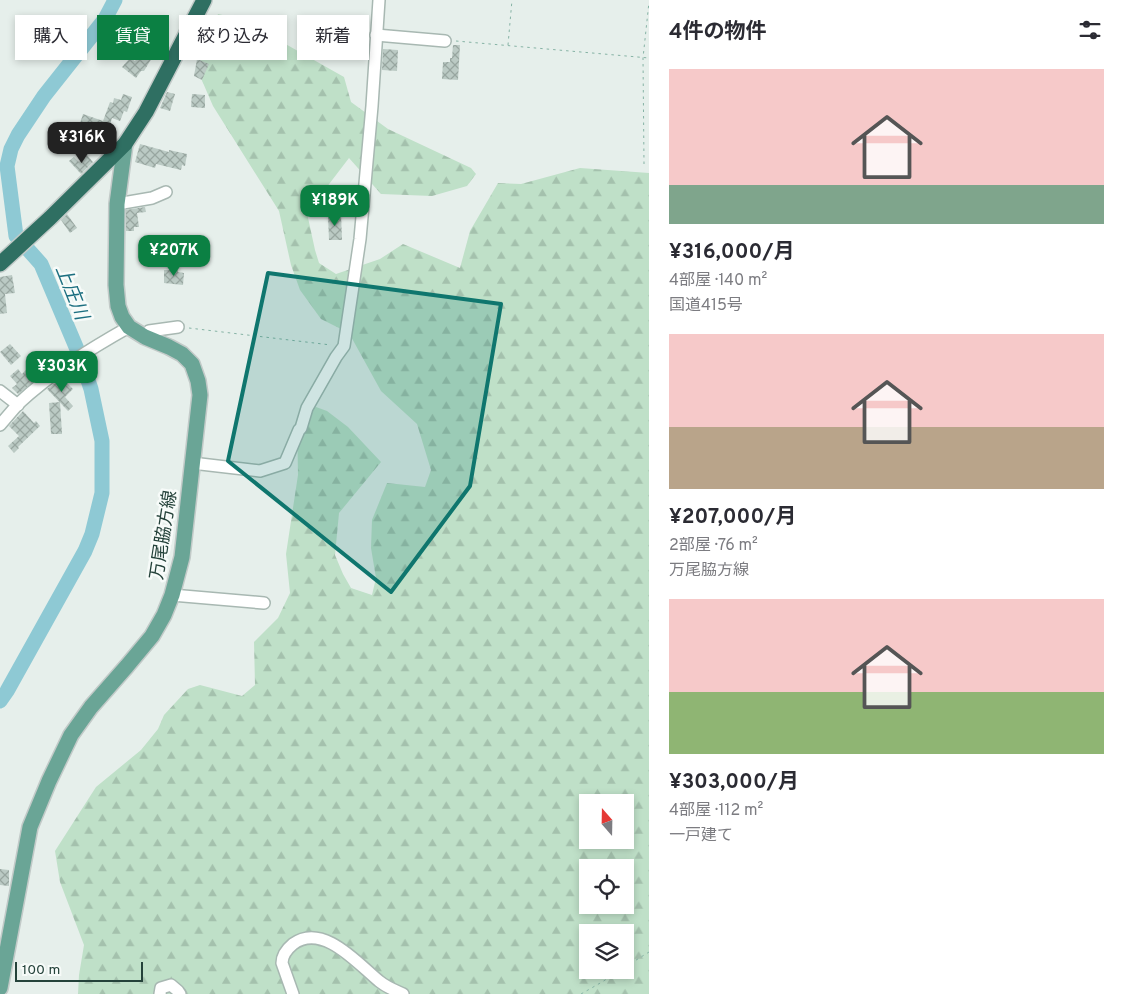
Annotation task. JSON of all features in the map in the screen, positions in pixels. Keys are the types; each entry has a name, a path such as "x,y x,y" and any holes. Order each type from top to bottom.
{"highway":[{"path":"0,264 125,144 146,112 204,0"}],"main road":[{"name":"万尾脇方線","path":"0,988 30,827 49,781 71,735 91,707 152,636 164,615 172,595 182,557 200,394 196,372 192,364 182,354 145,337 129,326 122,317 118,306 117,204 125,144"}],"street":[{"path":"192,463 260,471 285,463 308,408 344,346 360,239 379,0"},
{"path":"376,36 445,40"},
{"path":"117,204 152,198 166,192"},
{"path":"0,425 18,404 62,368 129,326"},
{"path":"145,337 149,331 178,327"},
{"path":"0,391 18,404"},
{"path":"172,595 264,603"},
{"path":"293,994 282,958 288,948 297,942 311,938 327,941 342,949 363,965 378,981 388,988 403,994"},
{"path":"160,994 161,988 171,985 180,994"}],"path":[{"path":"508,46 512,0"},
{"path":"644,164 643,58 649,2"},
{"path":"445,40 649,58"},
{"path":"178,327 344,346"},
{"path":"634,962 649,952"},
{"path":"581,994 607,979"}],"highlighted area":[{"path":"268,273 501,304 470,486 391,592 228,461"}],"green space":[{"path":"287,45 297,51 297,60 314,60 344,77 351,102 388,129 471,168 476,174 467,186 432,196 381,194 349,158 307,213 319,263 336,274 380,259 403,244 460,268 470,231 498,183 521,184 580,168 649,173 649,994 78,994 84,945 60,882 55,851 96,787 141,750 158,729 164,715 188,689 200,685 242,696 255,685 254,642 278,618 290,593 286,554 298,475 297,417 316,407 327,411 348,427 381,462 339,513 335,555 351,588 372,595 376,578 371,548 372,520 387,483 425,487 431,470 417,424 381,391 349,333 321,319 300,290 291,265 279,211 213,106 197,69 200,60 287,60"}],"building":[{"path":"453,45 460,45 458,80 442,79 443,62 450,62"},
{"path":"383,49 398,50 397,71 382,70"},
{"path":"128,60 151,60 144,71 141,71 136,78 122,67"},
{"path":"197,60 209,64 202,80 194,76"},
{"path":"167,92 175,94 170,111 160,108"},
{"path":"123,94 132,97 127,112 124,111 120,121 112,118 104,145 75,139 83,114 103,121 110,102 113,103 114,98 121,100"},
{"path":"192,94 205,95 205,108 191,107"},
{"path":"140,144 169,152 169,150 187,154 185,166 182,165 181,170 156,164 155,168 135,162"},
{"path":"87,155 93,162 81,174 69,161 74,157 79,162"},
{"path":"145,207 146,212 137,213 139,227 134,227 134,231 126,231 126,210"},
{"path":"67,214 77,228 70,233 61,220"},
{"path":"341,214 342,240 329,240 328,215"},
{"path":"164,270 178,270 178,272 184,273 183,285 164,283"},
{"path":"12,275 15,293 5,294 7,313 0,314 0,277"},
{"path":"10,344 21,356 11,365 0,352"},
{"path":"43,352 56,364 18,394 12,388 17,384 10,376 18,369 22,374"},
{"path":"62,378 73,389 65,397 73,406 68,411 47,389"},
{"path":"60,402 62,434 51,434 49,403"},
{"path":"23,411 34,423 36,421 40,426 14,453 8,446 19,436 9,426"},
{"path":"0,869 9,870 9,886 0,885"}],"waterway":[{"name":"上庄川","path":"0,701 85,551 92,534 102,493 102,441 91,389 79,354 41,264 16,236 7,166 11,149 18,135 44,96 105,19 115,0"}]}
